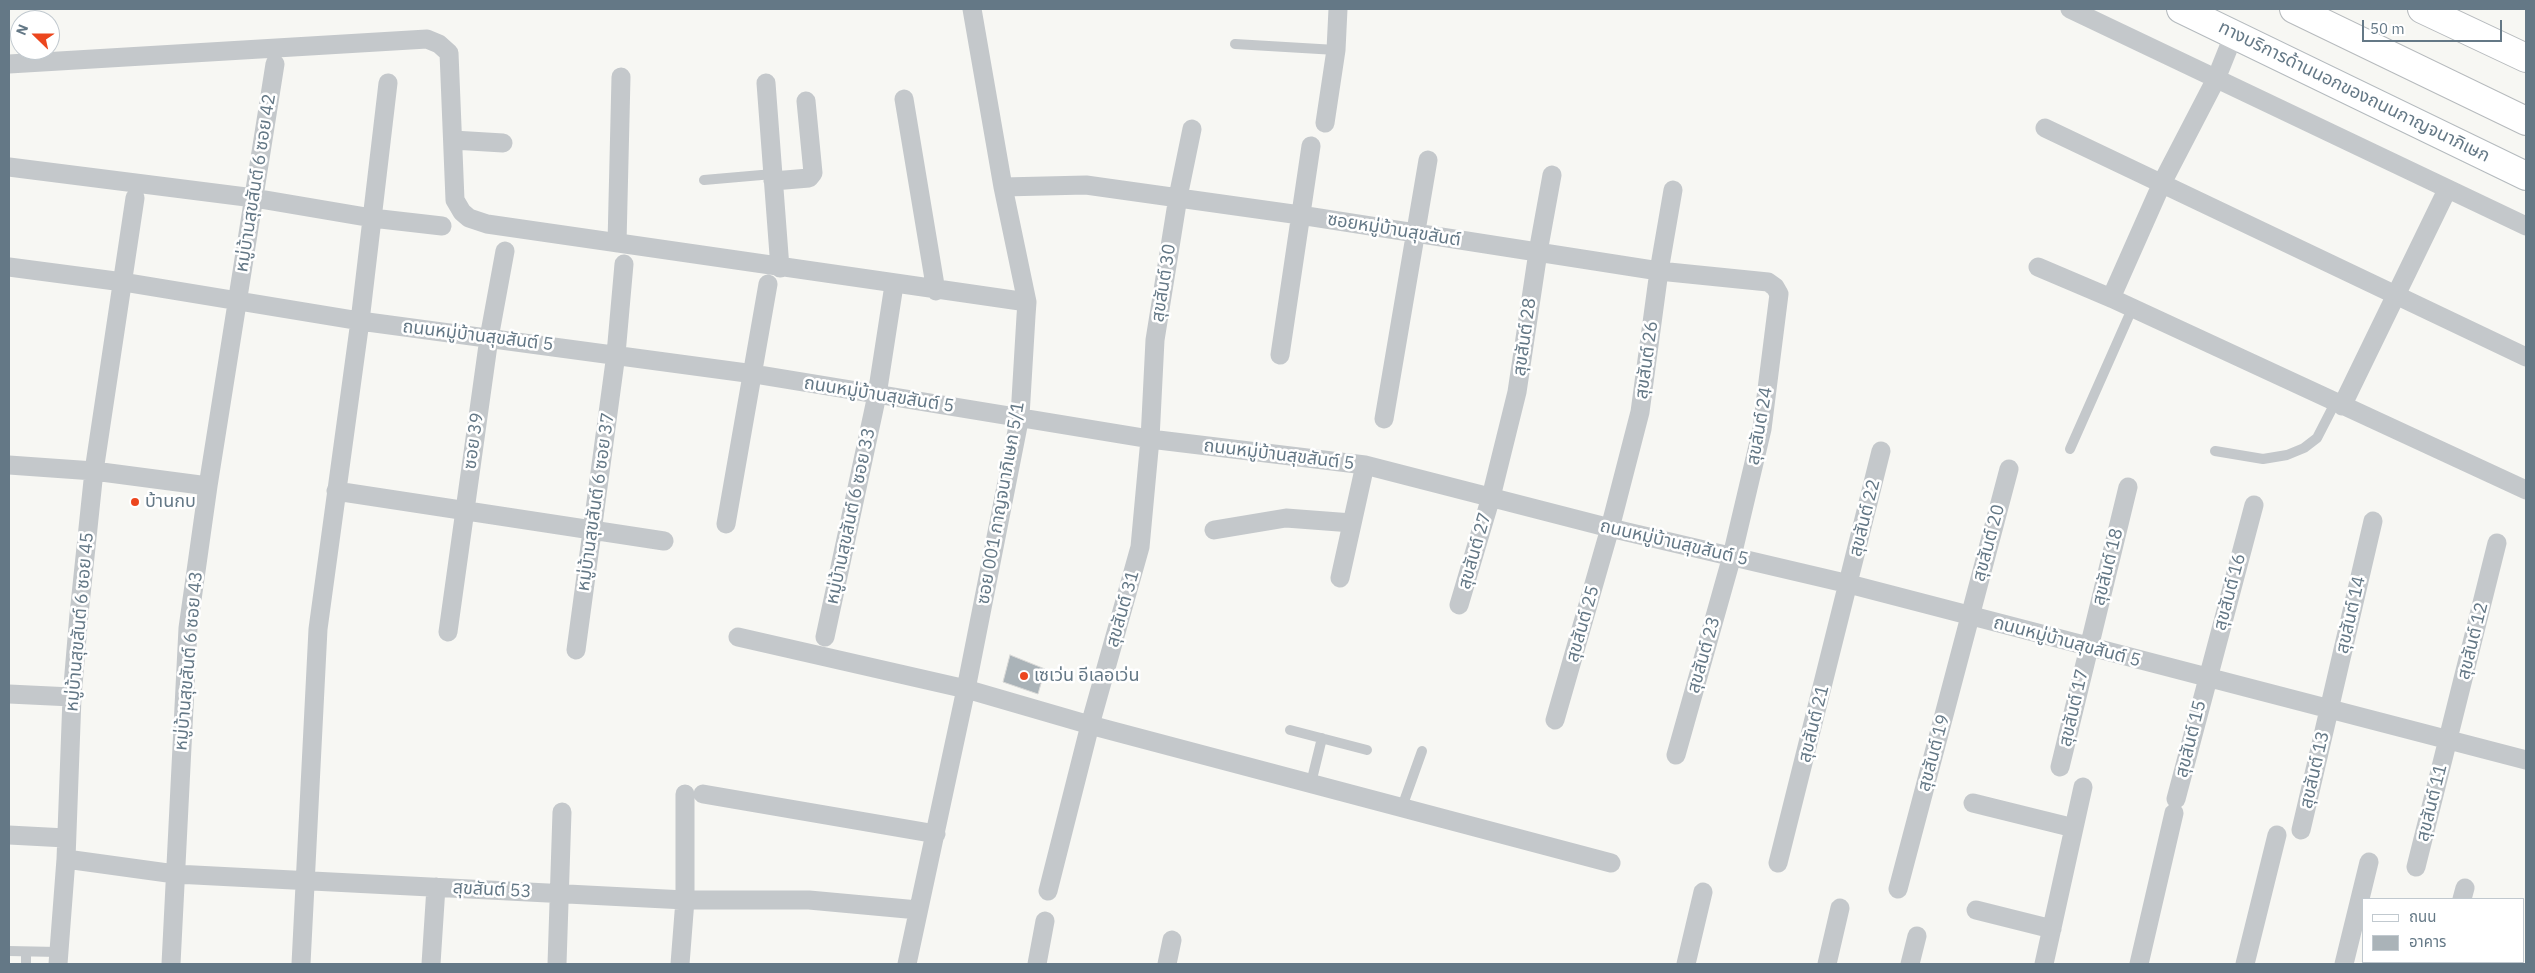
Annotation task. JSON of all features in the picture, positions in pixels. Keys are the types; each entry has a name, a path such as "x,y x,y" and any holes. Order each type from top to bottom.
{"main road":[{"name":"ทางบริการด้านนอกของถนนกาญจนาภิเษก","path":"2181,9 2516,171"},
{"path":"2294,9 2517,116"},
{"path":"2422,9 2515,52"}],"street":[{"name":"ซอย 001 กาญจนาภิเษก 5/1","path":"908,964 966,689 1020,416 1027,302 1003,187 972,9"},
{"path":"1325,123 1336,50 1338,9"},
{"path":"2070,9 2526,226"},
{"path":"2111,298 2162,183 2216,79 2234,34"},
{"path":"9,64 426,39 439,44 449,53 455,200 462,212 469,218 487,224 894,285 1027,302"},
{"name":"หมู่บ้านสุขสันต์ 6 ซอย 42","path":"237,301 275,64"},
{"path":"617,243 621,77"},
{"path":"301,964 318,629 360,321 388,82"},
{"path":"766,83 780,268"},
{"path":"904,99 936,290"},
{"path":"773,178 809,178 813,173 806,101"},
{"path":"2045,128 2526,357"},
{"name":"สุขสันต์ 30","path":"1150,439 1155,340 1178,197 1192,129"},
{"path":"453,140 503,142"},
{"path":"1280,355 1311,146"},
{"path":"1384,419 1428,160"},
{"path":"9,168 254,198 372,218 442,226"},
{"name":"สุขสันต์ 28","path":"1491,496 1517,392 1538,252 1552,176"},
{"name":"ซอยหมู่บ้านสุขสันต์","path":"1003,187 1086,185 1178,197 1659,270 1768,282 1775,287 1779,294"},
{"name":"สุขสันต์ 26","path":"1610,528 1640,412 1659,270 1673,190"},
{"path":"2339,405 2447,190"},
{"name":"หมู่บ้านสุขสันต์ 6 ซอย 45","path":"58,958 66,859 72,697 94,471 135,198"},
{"name":"ซอย 39","path":"448,632 489,338 505,251"},
{"name":"หมู่บ้านสุขสันต์ 6 ซอย 37","path":"576,650 616,354 624,264"},
{"name":"ถนนหมู่บ้านสุขสันต์ 5","path":"9,267 123,282 360,321 754,374 877,395 1020,416 1150,439 1365,466 1491,496 1610,528 1849,584 2088,648 2526,760"},
{"path":"2038,267 2111,298 2526,490"},
{"path":"726,524 754,374 768,284"},
{"name":"หมู่บ้านสุขสันต์ 6 ซอย 33","path":"825,637 877,395 894,285"},
{"name":"สุขสันต์ 24","path":"1732,556 1762,429 1779,294"},
{"name":"หมู่บ้านสุขสันต์ 6 ซอย 43","path":"172,964 188,628 237,301"},
{"name":"สุขสันต์ 31","path":"1048,891 1090,725 1140,547 1150,439"},
{"name":"สุขสันต์ 22","path":"1849,584 1881,451"},
{"path":"9,465 94,471 208,486"},
{"path":"1340,578 1365,466"},
{"name":"สุขสันต์ 20","path":"1970,617 2009,469"},
{"name":"สุขสันต์ 18","path":"2088,648 2128,487"},
{"path":"336,491 664,541"},
{"name":"สุขสันต์ 27","path":"1459,606 1491,496"},
{"name":"สุขสันต์ 16","path":"2206,678 2254,505"},
{"path":"1214,530 1286,518 1352,523"},
{"name":"สุขสันต์ 14","path":"2328,710 2373,521"},
{"name":"สุขสันต์ 25","path":"1555,720 1610,528"},
{"name":"สุขสันต์ 12","path":"2448,739 2497,544"},
{"name":"สุขสันต์ 23","path":"1676,755 1732,556"},
{"name":"สุขสันต์ 21","path":"1778,863 1849,584"},
{"name":"สุขสันต์ 19","path":"1898,889 1970,617"},
{"path":"738,637 966,689 1090,725 1611,863"},
{"name":"สุขสันต์ 17","path":"2060,767 2088,648"},
{"name":"สุขสันต์ 15","path":"2139,964 2206,678"},
{"path":"9,694 72,697"},
{"name":"สุขสันต์ 13","path":"2301,830 2328,710"},
{"name":"สุขสันต์ 11","path":"2416,868 2448,739"},
{"path":"2044,964 2083,786"},
{"path":"680,964 694,794 936,834"},
{"path":"1973,803 2074,828"},
{"path":"557,964 562,812"},
{"path":"9,835 66,838"},
{"path":"2245,964 2277,835"},
{"name":"สุขสันต์ 53","path":"66,859 175,874 685,900 809,900 918,910"},
{"path":"2344,964 2369,862"},
{"path":"431,964 436,887"},
{"path":"1686,964 1703,892"},
{"path":"1827,964 1840,908"},
{"path":"1976,910 2052,929"},
{"path":"1037,964 1045,922"},
{"path":"1910,964 1917,936"},
{"path":"1167,964 1172,940"}],"lane":[{"path":"1235,44 1336,50"},
{"path":"704,180 773,178"},
{"path":"2070,450 2132,309"},
{"path":"2215,451 2263,459 2296,451 2317,438 2339,405"},
{"path":"1290,730 1367,750"},
{"path":"1310,784 1322,738"},
{"path":"1402,808 1422,751"},
{"path":"9,952 26,952 58,958"},
{"path":"26,952 26,964"}],"building":[{"name":"เซเว่น อีเลอเว่น","path":"1010,655 1045,669 1038,694 1003,682"}],"place":[{"name":"บ้านกบ","path":"135,502"},
{"name":"เซเว่น อีเลอเว่น","path":"1024,676"}]}
